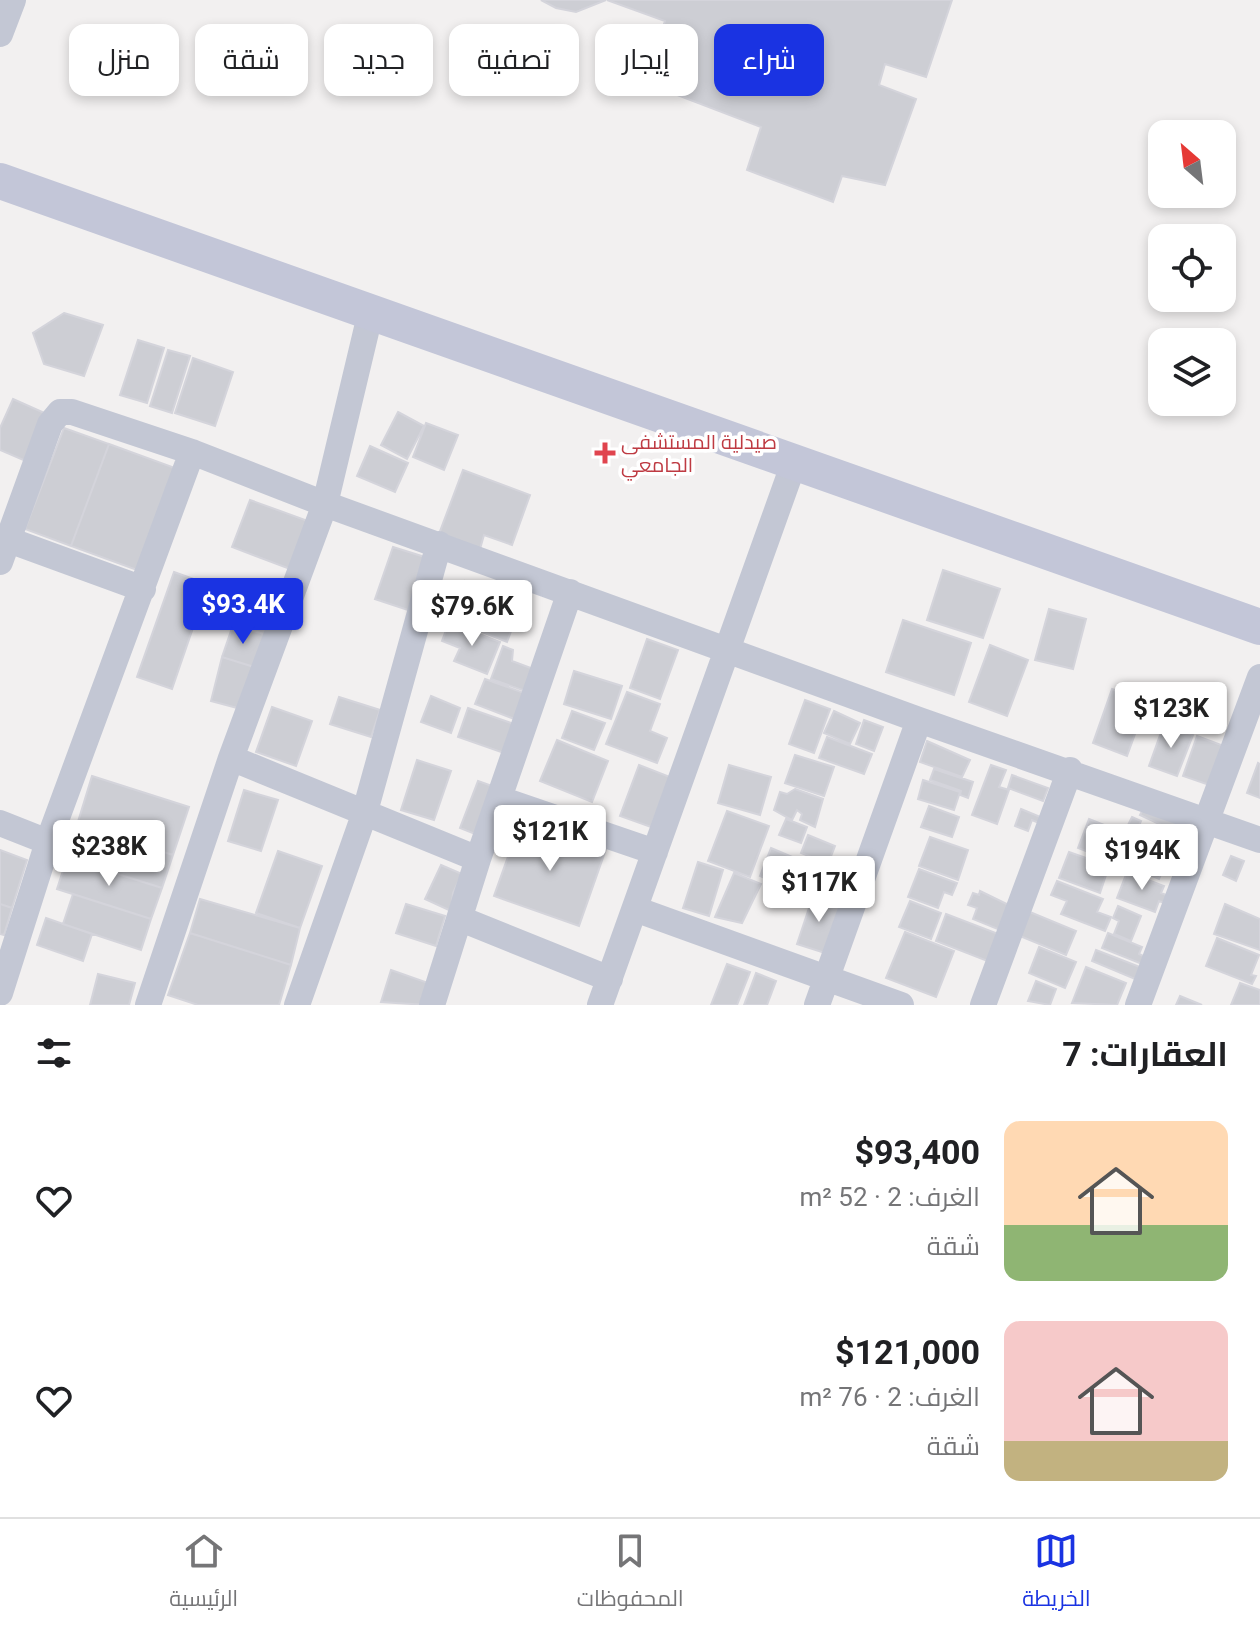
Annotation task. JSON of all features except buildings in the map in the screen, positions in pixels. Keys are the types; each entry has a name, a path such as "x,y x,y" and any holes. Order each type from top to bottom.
{"street":[{"path":"0,34 13,0"},
{"path":"0,181 1260,627"},
{"path":"148,1005 231,758 325,504 371,311"},
{"path":"143,589 3,550 50,424 60,412 72,412 192,452 325,504 919,720 1070,770 1260,840"},
{"path":"0,993 48,842 192,452"},
{"path":"600,1005 725,648 795,460"},
{"path":"297,1005 364,815 439,544"},
{"path":"432,1005 478,859 570,592"},
{"path":"1138,1005 1209,821 1260,677"},
{"path":"817,1005 919,720"},
{"path":"231,758 364,815 478,859"},
{"path":"983,1005 1070,770"},
{"path":"500,799 655,852"},
{"path":"0,823 48,842"},
{"path":"635,909 901,1005"},
{"path":"461,919 610,979"}],"place":[{"name":"صيدلية المستشفى الجامعي","path":"605,453"}]}
